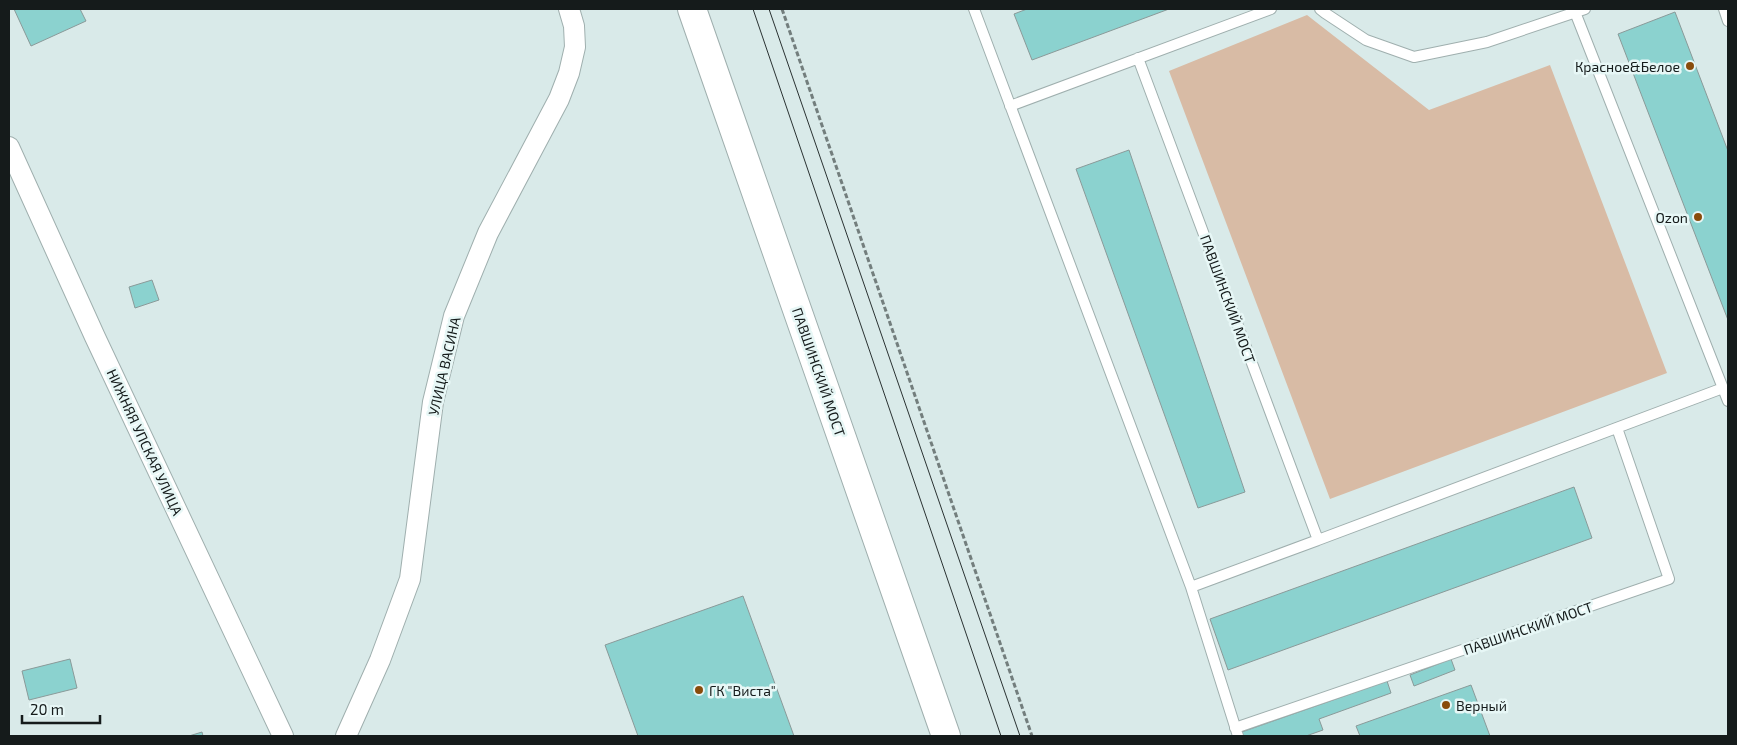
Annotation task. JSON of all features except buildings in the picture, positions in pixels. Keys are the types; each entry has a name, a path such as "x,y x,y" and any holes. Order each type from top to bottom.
{"main road":[{"name":"ПАВШИНСКИЙ МОСТ","path":"692,9 946,736"}],"street":[{"name":"УЛИЦА ВАСИНА","path":"346,736 380,660 410,579 434,402 454,316 488,233 559,99 569,73 575,47 574,26 569,9"},
{"name":"НИЖНЯЯ УПСКАЯ УЛИЦА","path":"9,147 283,736"}],"lane":[{"name":"ПАВШИНСКИЙ МОСТ","path":"974,9 1191,587 1236,732 1669,579 1617,428"},
{"path":"1010,106 1271,9"},
{"path":"1320,9 1366,40 1414,57 1487,42 1580,11 1728,401"},
{"path":"1724,9 1728,21"},
{"name":"ПАВШИНСКИЙ МОСТ","path":"1138,58 1318,540"},
{"path":"1191,587 1723,388"}],"path":[{"path":"782,9 1032,736"}],"shaded area":[{"path":"1307,15 1429,110 1550,65 1667,373 1330,499 1169,71"}],"tram line":[{"path":"753,9 1001,736"},
{"path":"769,9 1020,736"}],"place":[{"name":"Красное&Белое","path":"1690,66"},
{"name":"Ozon","path":"1698,217"},
{"name":"ГК \"Виста\"","path":"699,690"},
{"name":"Верный","path":"1446,705"}]}
